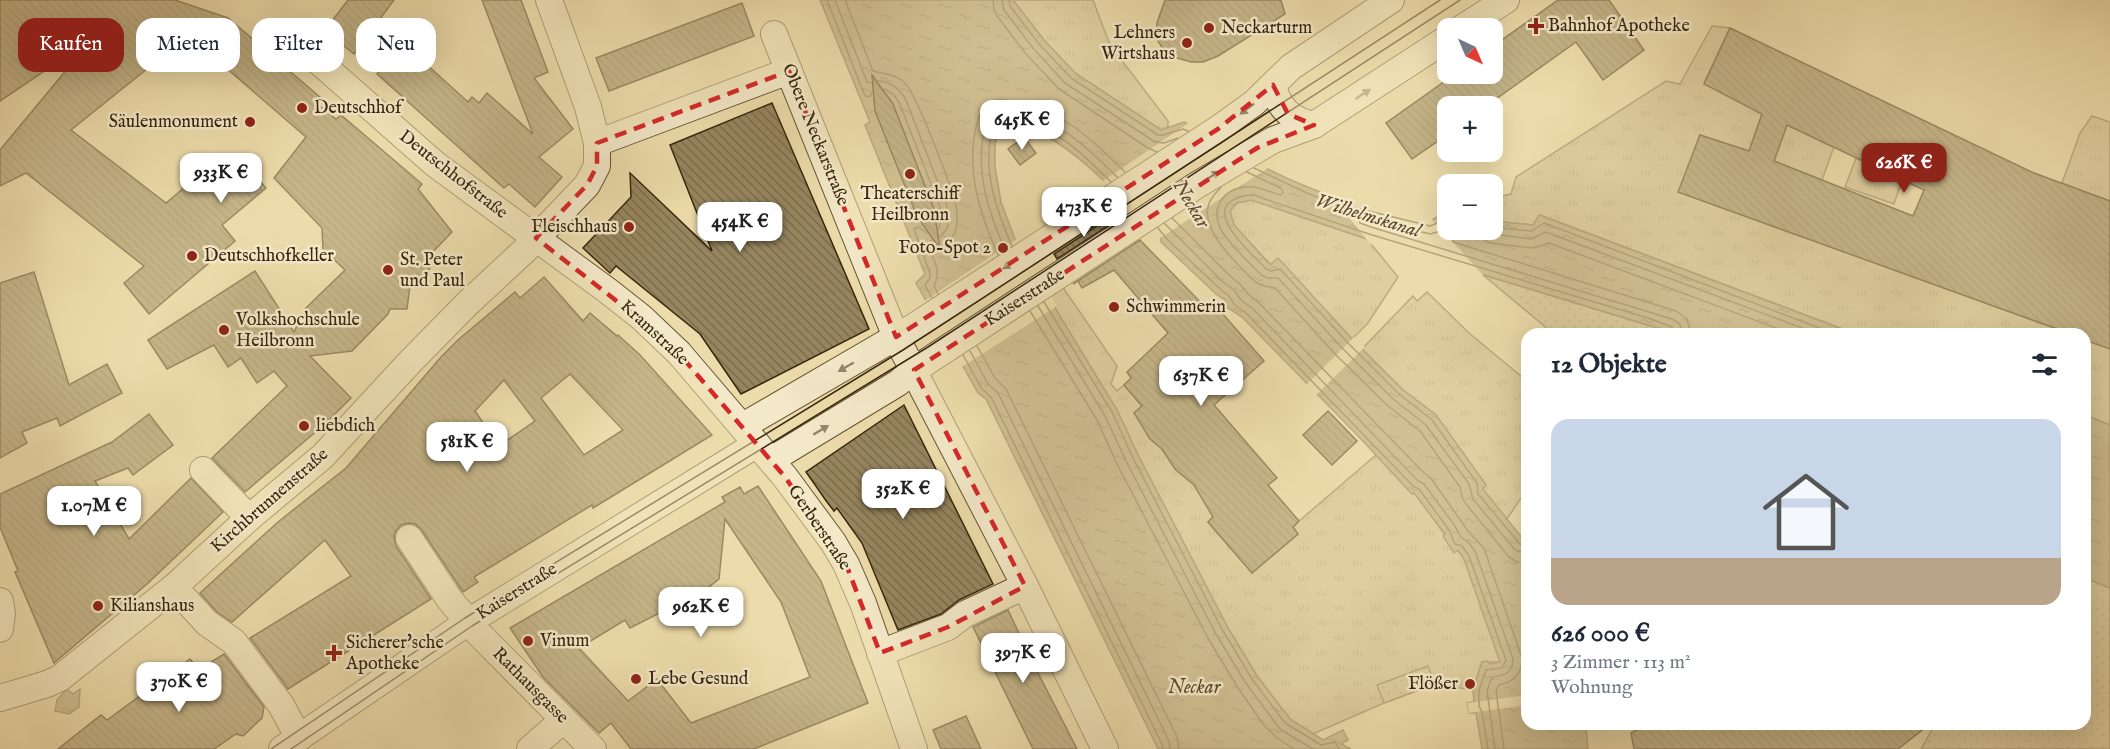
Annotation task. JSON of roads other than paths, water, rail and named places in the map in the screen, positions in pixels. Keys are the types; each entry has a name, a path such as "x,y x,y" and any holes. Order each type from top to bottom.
{"street":[{"path":"549,0 588,106 597,143 789,71"},
{"name":"Kaiserstraße","path":"297,740 459,622 757,444 905,332 1218,129 1254,103 1282,76 1391,0"},
{"path":"1478,18 1506,0"},
{"name":"Obere Neckarstraße","path":"774,34 905,332 924,364 1025,586 1105,749"},
{"name":"Kaiserstraße","path":"757,444 898,383 1197,185 1257,148 1314,125 1437,45"},
{"name":"Deutschhofstraße","path":"331,72 435,164 536,238"},
{"path":"1282,76 1275,94 1288,114 1299,122 1314,125"},
{"name":"Kirchbrunnenstraße","path":"0,698 60,678 174,587 249,518 332,464 409,363 587,185 597,166 597,143"},
{"name":"Kramstraße","path":"536,238 608,291 663,336 757,444"},
{"name":"Gerberstraße","path":"757,444 820,523 846,564 863,603 914,749"},
{"path":"203,470 249,518"},
{"name":"Rathausgasse","path":"409,538 459,622 593,749"},
{"path":"880,654 948,627 965,615 1025,586"},
{"path":"174,587 207,623 234,642 281,705 297,740"},
{"path":"0,603 2,614 0,629"},
{"path":"530,749 563,720"}],"water":[{"path":"820,0 1013,0 1044,40 1075,73 1161,130 1184,122 1255,162 1310,188 1354,202 1432,220 1437,217 1437,240 1503,240 1503,222 1533,225 1539,215 1839,328 1657,328 1367,239 1251,200 1237,203 1230,211 1234,225 1270,265 1278,258 1352,339 1402,389 1436,415 1486,485 1483,489 1521,536 1521,730 1586,730 1588,749 1482,749 1476,713 1469,713 1467,703 1474,702 1473,690 1482,662 1487,661 1490,664 1500,662 1464,559 1458,550 1454,553 1443,536 1445,534 1414,493 1412,494 1242,317 1228,308 1225,300 1161,242 1161,239 1091,169 1044,135 1000,122 995,144 995,167 1001,202 1018,247 1117,410 1228,628 1257,676 1290,719 1323,740 1343,730 1348,740 1341,744 1351,749 1158,749 986,399 978,393 916,283 925,274 865,125 870,122","holes":["889,98 934,209 934,225 927,228 917,216 885,134"]},
{"path":"2091,417 2110,425 2110,588 2091,580"},
{"path":"67,689 73,694 80,689 79,707 69,714 55,711 57,700"}],"tram line":[{"path":"271,749 465,618 903,350 1440,0"},
{"path":"291,749 472,626 928,347 1460,0"}],"place":[{"name":"Bahnhof Apotheke","path":"1536,26"},
{"name":"Neckarturm","path":"1209,28"},
{"name":"Lehners Wirtshaus","path":"1187,43"},
{"name":"Deutschhof","path":"302,108"},
{"name":"Säulenmonument","path":"250,122"},
{"name":"Theaterschiff Heilbronn","path":"910,174"},
{"name":"Fleischhaus","path":"629,227"},
{"name":"Foto-Spot 2","path":"1003,248"},
{"name":"Deutschhofkeller","path":"192,256"},
{"name":"St. Peter und Paul","path":"388,270"},
{"name":"Schwimmerin","path":"1114,307"},
{"name":"Volkshochschule Heilbronn","path":"224,330"},
{"name":"liebdich","path":"304,426"},
{"name":"Kilianshaus","path":"98,606"},
{"name":"Vinum","path":"528,641"},
{"name":"Sicherer'sche Apotheke","path":"334,653"},
{"name":"Lebe Gesund","path":"636,679"},
{"name":"Flößer","path":"1470,684"}],"water label":[{"name":"Neckar","path":"1191,204"},
{"name":"Wilhelmskanal","path":"1368,216"},
{"name":"Neckar","path":"1194,687"}]}
